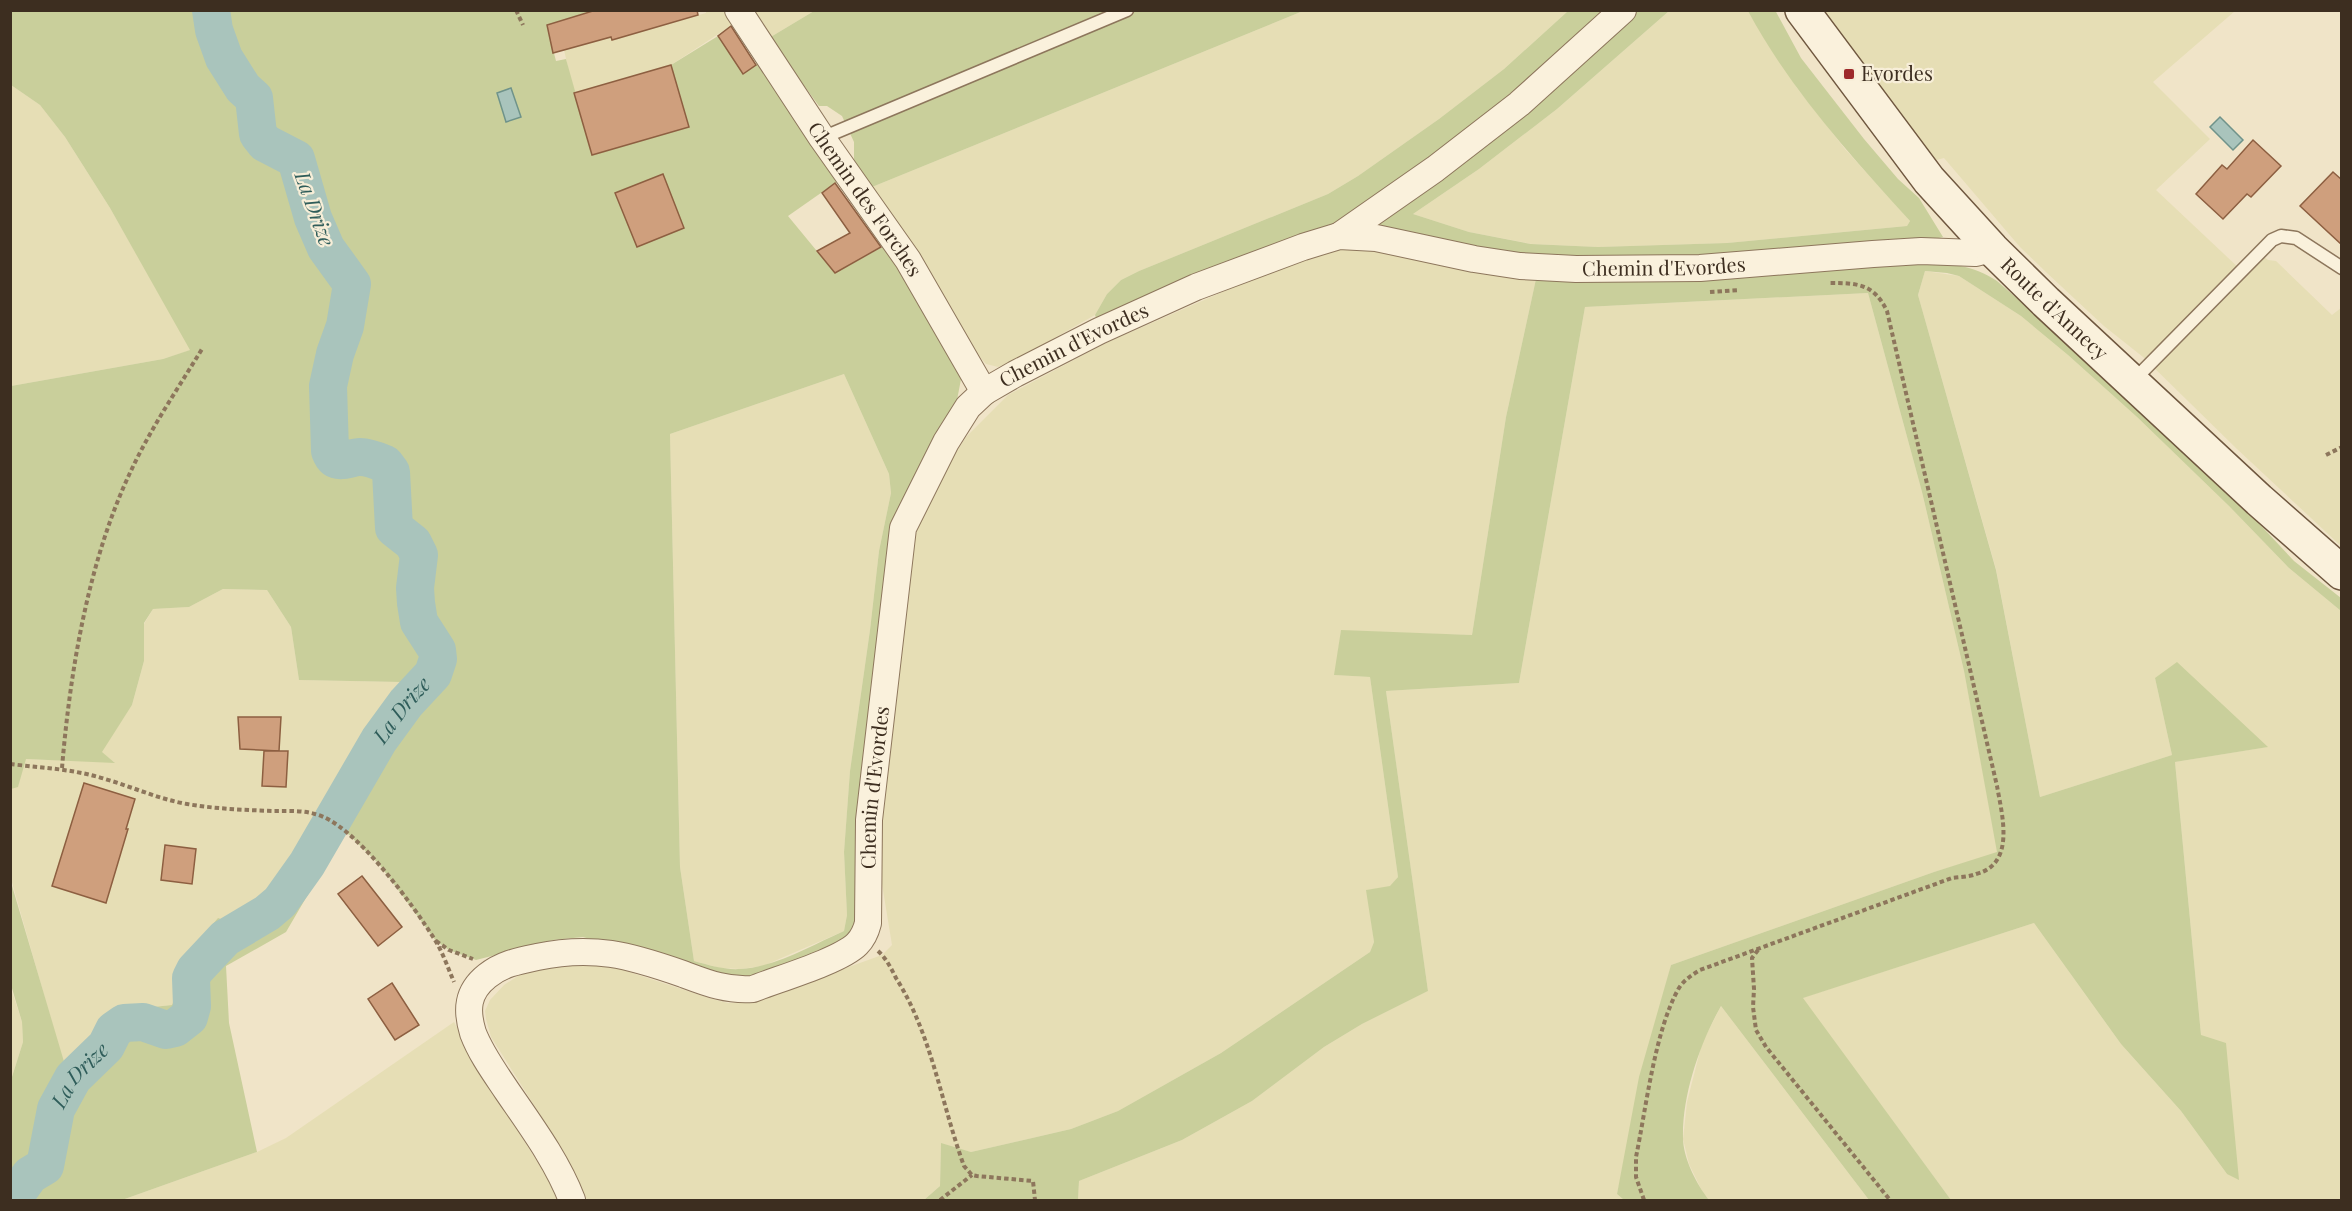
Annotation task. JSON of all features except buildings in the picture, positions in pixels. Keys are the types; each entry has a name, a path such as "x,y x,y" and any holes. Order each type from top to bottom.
{"main road":[{"name":"Route d'Annecy","path":"1802,10 1929,180 1992,249 2259,500 2342,573"}],"street":[{"name":"Chemin des Forches","path":"738,10 822,138 908,260 984,392"},
{"name":"Chemin d'Evordes","path":"864,936 868,923 868,820 903,528 946,442 968,407 984,392 1015,374 1099,331 1196,287 1339,236 1436,169 1519,104 1623,10"},
{"name":"Chemin d'Evordes","path":"1339,236 1376,238 1474,259 1520,266 1576,269 1700,268 1922,250 1975,253 1992,249"},
{"path":"572,1200 544,1146 483,1055 474,1036 468,1012 469,999 482,981 502,966 564,951 607,952 712,986 728,989 753,989 849,951 864,936"}],"lane":[{"path":"822,138 1127,10"},
{"path":"2132,382 2272,240 2281,236 2296,238 2342,268"}],"path":[{"path":"516,10 523,26"},
{"path":"1644,1200 1636,1177 1636,1157 1661,1033 1680,987 1689,977 1700,970 1952,878 1978,874 1992,866 2004,844 2004,828 1997,786 1887,311 1880,297 1873,290 1848,283 1823,283"},
{"path":"1704,292 1748,290"},
{"path":"62,768 67,706 97,560 114,509 150,434 202,349"},
{"path":"2326,455 2342,447"},
{"path":"10,764 62,768 105,779 166,800 188,804 304,812 326,818 340,826 379,864 436,941 468,1012"},
{"path":"864,936 882,955 913,1008 930,1052 955,1143 964,1166 972,1175 1033,1181 1035,1200"},
{"path":"436,941 460,955 502,966"},
{"path":"1758,950 1752,958 1754,989 1752,1007 1756,1030 1766,1047 1890,1200"},
{"path":"940,1200 972,1175"}],"shaded area":[{"path":"1748,10 1797,88 1845,149 1910,221 1907,226 1727,243 1598,247 1532,244 1469,232 1413,214 1479,169 1557,109 1669,11"},
{"path":"706,11 814,11 769,38 732,25 671,65 574,93 564,50 611,37 612,40 706,13"},
{"path":"1303,11 1568,11 1504,69 1439,119 1358,176 1328,194 1121,280 1107,294 1095,315 1012,362 998,367 986,364 979,356 923,260 872,187"},
{"path":"1824,11 2235,11 2153,82 2210,139 2156,190 2241,270 2259,253 2268,260 2276,261 2332,315 2341,308 2341,546 2143,357 2104,326 2020,247 1944,158 1933,161"},
{"path":"11,85 40,105 65,137 110,208 191,350 163,359 11,386"},
{"path":"1388,249 1536,279 1506,417 1472,635 1341,631 1335,675 1370,677 1398,877 1390,887 1367,890 1374,942 1370,952 1221,1053 1118,1111 1071,1129 971,1152 941,1144 940,1186 924,1200 587,1200 565,1154 491,1037 485,1011 490,1000 504,985 521,974 550,966 575,963 611,966 712,999 728,1003 742,1002 763,998 882,955 892,945 882,884 880,843 884,780 910,564 916,534 927,505 947,466 966,437 1008,395 1106,343 1300,258 1328,250"},
{"path":"1925,271 1959,276 2021,316 2137,417 2289,568 2341,611 2341,1200 1951,1200 1802,998 2034,923 2121,1044 2181,1111 2227,1174 2201,1035 2175,762 2267,747 2155,678 2172,755 2040,797 1996,569 1918,295"},
{"path":"1868,293 1922,492 1964,671 1998,853 1934,872 1671,965 1617,1194 1624,1200 1078,1200 1079,1181 1182,1140 1252,1101 1324,1047 1362,1024 1428,991 1386,691 1519,683 1585,307"},
{"path":"844,374 889,474 891,493 879,551 850,771 844,852 847,915 844,931 763,966 740,969 720,968 694,961 680,867 670,434"},
{"path":"223,589 267,590 291,627 299,680 401,682 395,698 379,720 321,829 282,888 263,907 229,922 193,948 172,1005 115,1011 64,1065 11,879 11,789 18,786 25,759 114,762 101,752 132,705 144,661 144,624 153,609 189,607"},
{"path":"10,985 22,1022 23,1042 11,1080"},
{"path":"1721,1006 1869,1200 1709,1200 1703,1193 1689,1164 1683,1139 1687,1102 1702,1043"},
{"path":"454,1022 483,1076 550,1182 558,1200 122,1200 257,1152 286,1138"}],"green space":[{"path":"1637,10 1669,11 1557,109 1479,169 1413,214 1469,232 1531,244 1598,247 1727,243 1907,226 1910,221 1843,146 1802,94 1748,11 1775,10 1801,58 1864,139 1898,179 1919,198 1943,237 1907,245 1745,258 1510,257 1364,226 1576,65"},
{"path":"11,11 596,11 547,26 556,61 566,59 593,155 689,127 671,65 718,36 743,73 757,64 838,181 788,216 835,273 884,246 914,287 962,374 957,400 896,518 861,915 853,937 741,984 583,937 553,940 476,960 449,950 436,941 379,864 345,831 286,932 226,966 229,1023 257,1152 122,1200 11,1200 11,1080 23,1042 22,1022 11,985 10,879 65,1065 115,1011 172,1005 193,948 218,918 229,922 253,912 266,904 282,887 325,824 401,682 299,680 291,627 267,590 223,589 189,607 153,609 144,623 144,661 132,705 102,752 115,763 26,759 18,787 11,789 11,386 163,359 190,350 110,208 65,137 40,105 11,85","holes":["337,324 350,330 337,361 325,409 323,369","844,374 889,474 891,493 879,551 850,771 844,852 847,915 844,931 767,964 740,969 717,967 694,961 680,867 670,434"]},
{"path":"814,11 1303,11 872,187 854,161 854,142 842,116 827,106 819,106 769,38"},
{"path":"1568,11 1615,11 1366,212 1097,321 1095,315 1107,294 1121,280 1328,194 1358,176 1439,119 1504,69"},
{"path":"1920,262 1970,268 1997,281 2084,357 2237,500 2294,561 2341,598 2341,611 2289,568 2137,417 2021,316 1959,276 1925,271 1918,295 1996,570 2040,797 2172,755 2155,678 2177,662 2268,747 2175,762 2201,1035 2226,1043 2239,1180 2227,1174 2181,1111 2121,1044 2034,923 1803,998 1951,1200 1869,1200 1721,1006 1699,1053 1689,1087 1683,1122 1684,1146 1688,1162 1709,1200 1624,1200 1617,1194 1639,1077 1671,965 1997,852 1964,671 1922,492 1868,293 1585,307 1519,683 1386,691 1428,991 1362,1024 1324,1047 1252,1101 1182,1140 1079,1181 1078,1200 924,1200 940,1186 941,1143 971,1152 1071,1129 1118,1111 1221,1053 1370,952 1374,942 1366,890 1390,886 1398,877 1370,677 1334,675 1341,630 1472,635 1506,417 1536,279 1776,273"}],"water":[{"path":"511,88 521,117 506,122 497,93"},
{"path":"2220,117 2243,140 2233,150 2210,127"}],"waterway":[{"name":"La Drize","path":"12,1200 30,1175 45,1166 56,1109 73,1078 106,1046 114,1030 124,1023 143,1022 166,1030 175,1028 189,1017 192,1006 191,978 195,970 225,938 267,913 280,902 307,864 379,740 406,703 433,674 438,659 437,650 419,622 415,588 419,555 413,543 394,528 391,472 385,464 376,460 360,457 339,460 330,451 328,386 335,354 345,326 352,284 326,248 313,218 296,159 265,143 258,134 254,98 243,88 224,58 214,30 211,10"}],"place":[{"name":"Evordes","path":"1849,74"}]}
